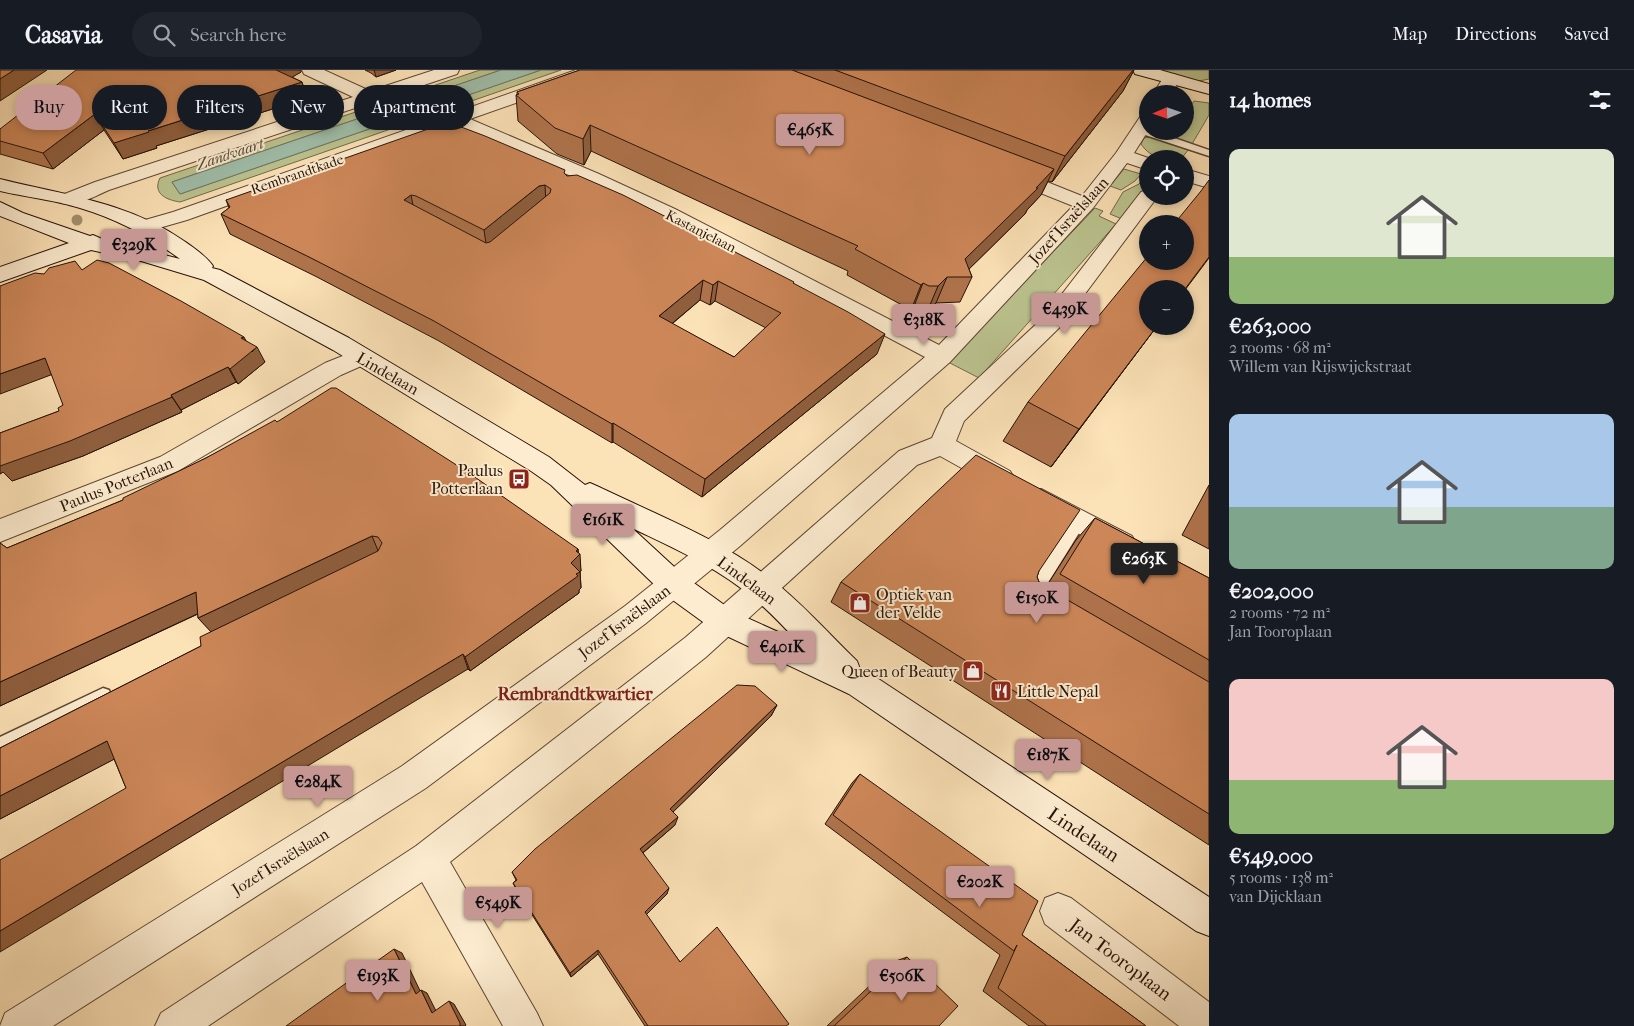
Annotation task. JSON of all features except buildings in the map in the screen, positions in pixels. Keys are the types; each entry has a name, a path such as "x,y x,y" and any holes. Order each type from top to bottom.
{"street":[{"path":"310,70 354,90"},
{"path":"405,85 451,70"},
{"name":"Rembrandtkade","path":"474,112 592,70"},
{"path":"1141,70 1164,85"},
{"path":"5,216 69,199 102,186 354,102"},
{"name":"Kastanjelaan","path":"474,129 585,183 668,213 942,356"},
{"name":"Rembrandtkade","path":"0,275 88,243 180,216 422,130"},
{"name":"Jozef Israëlslaan","path":"18,1026 414,777 635,615 711,554 942,356 1086,204 1139,132"},
{"path":"1123,156 1139,161"},
{"path":"996,169 1086,204"},
{"path":"1194,178 1209,182"},
{"name":"Lindelaan","path":"0,185 69,199 112,212 145,226 172,242 212,275 340,344 560,478 711,554 762,588 860,684"},
{"path":"174,1026 428,858 696,647 908,458 942,445 954,416 1053,321 1141,205"},
{"name":"Lindelaan","path":"5,216 88,243 144,255 212,275"},
{"name":"Paulus Potterlaan","path":"0,531 169,464 333,369 360,357"},
{"path":"942,445 1079,521 1140,552"},
{"name":"Lindelaan","path":"560,478 673,584 724,621 860,684 1209,918"},
{"path":"428,858 524,1026"},
{"name":"Jan Tooroplaan","path":"1058,911 1209,1026"}],"lane":[{"path":"1180,140 1209,153"},
{"path":"1046,607 1029,597 1079,521"},
{"path":"0,746 115,690"}],"green space":[{"path":"480,70 501,70 457,85 436,85"},
{"path":"541,70 561,70 474,100 474,93"},
{"path":"1152,70 1209,70 1209,79 1194,82"},
{"path":"1194,101 1209,103 1209,115 1192,144 1179,140 1194,140"},
{"path":"354,113 354,120 344,123 344,116"},
{"path":"302,130 325,130 172,182 180,194 366,130 388,130 180,202 170,200 159,192 158,184 160,178"},
{"path":"1143,140 1159,140 1189,149 1146,150 1141,144"},
{"path":"1124,169 1139,173 1135,181 1121,190 1110,186"},
{"path":"1139,184 1139,195 1122,219 1110,214 1123,192"},
{"path":"1095,208 1103,211 1099,216 1116,224 979,378 948,362"}],"shaded area":[{"path":"501,70 541,70 474,93 474,85 457,85"},
{"path":"354,120 354,130 366,130 180,194 172,182 325,130 344,130 344,123"}],"place":[{"name":"Paulus Potterlaan","path":"519,479"},
{"name":"Optiek van der Velde","path":"860,603"},
{"name":"Queen of Beauty","path":"973,671"},
{"name":"Little Nepal","path":"1001,691"}],"district":[{"name":"Rembrandtkwartier","path":"575,694"}],"water label":[{"name":"Zandvaart","path":"230,154"}]}
